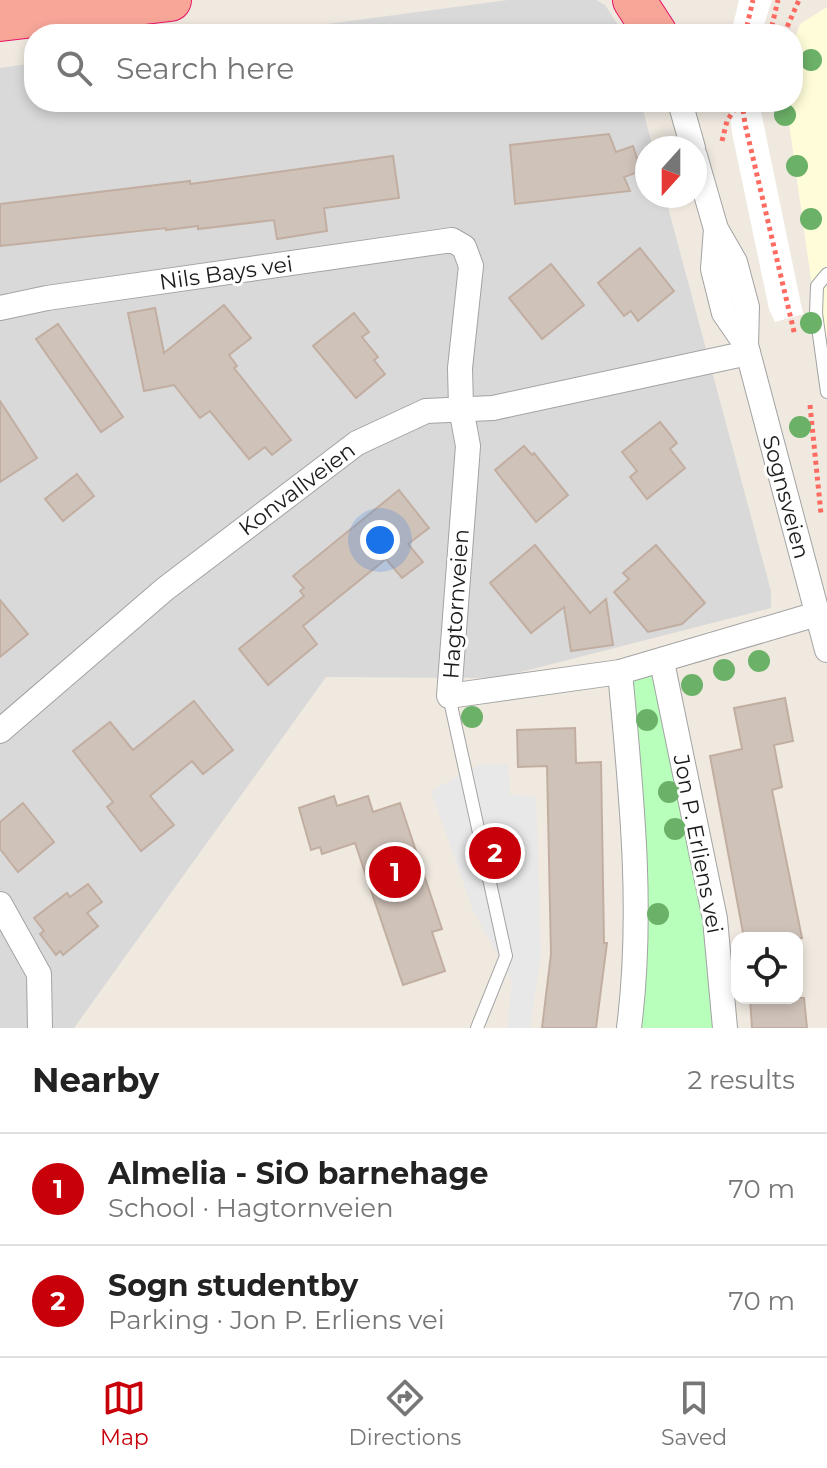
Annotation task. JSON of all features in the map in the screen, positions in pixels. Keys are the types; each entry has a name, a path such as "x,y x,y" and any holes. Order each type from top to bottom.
{"highway":[{"path":"0,20 170,0"},
{"path":"634,0 650,24"},
{"path":"667,24 669,0"}],"street":[{"path":"683,112 690,136"},
{"name":"Sognsveien","path":"707,198 716,229 713,269 724,313 747,349 827,650"},
{"name":"Nils Bays vei","path":"0,308 47,298 452,240"},
{"name":"Hagtornveien","path":"452,240 464,247 471,266 460,368 461,408 468,446 449,696 620,672 817,614"},
{"name":"Konvallveien","path":"0,731 165,589 357,443 426,411 493,408 747,349"},
{"name":"Jon P. Erliens vei","path":"662,662 715,919 725,1028"},
{"path":"620,672 635,832 635,928 629,1028"},
{"path":"0,904 39,974 40,1028"}],"lane":[{"path":"827,274 817,286 816,313 827,392"},
{"path":"449,696 506,956 477,1028"}],"path":[{"path":"747,24 753,0"},
{"path":"772,24 778,0"},
{"path":"788,24 799,0"},
{"path":"722,141 727,121 733,112"},
{"path":"742,112 798,348"},
{"path":"809,402 822,520"}],"shaded area":[{"path":"508,0 596,0 605,5 617,24 328,24"},
{"path":"827,7 827,373 787,112 803,112 803,24 800,24"},
{"path":"24,64 24,112 644,112 650,136 635,136 635,208 668,208 771,591 771,608 497,678 326,677 74,1028 0,1028 0,68"},
{"path":"481,764 508,764 510,795 536,796 541,955 530,1028 507,1028 512,981 473,910 431,791"}],"green space":[{"path":"662,662 725,1028 629,1028 620,672"}],"pier":[{"path":"739,0 772,0 764,24 733,24"},
{"path":"730,112 761,112 803,314 775,322 769,309"}],"building":[{"path":"609,134 616,152 633,146 635,173 624,177 630,191 515,204 510,145"},
{"path":"393,156 399,198 324,208 327,231 277,239 274,220 0,246 0,204 190,181 190,184"},
{"path":"640,248 674,291 638,321 631,311 624,316 598,283"},
{"path":"551,264 584,305 542,339 509,298"},
{"path":"224,305 251,338 229,355 237,366 234,368 291,440 272,455 265,447 249,459 210,411 200,418 174,385 144,391 128,313 155,308 164,353"},
{"path":"354,313 369,332 362,337 378,357 374,360 385,374 356,398 313,346"},
{"path":"58,324 123,417 101,432 36,339"},
{"path":"0,401 37,458 0,482"},
{"path":"660,422 677,443 670,449 685,468 647,499 630,477 637,471 622,452"},
{"path":"524,446 532,455 534,453 568,495 536,522 495,470"},
{"path":"77,474 94,496 63,521 45,499"},
{"path":"399,490 429,528 408,544 423,562 402,578 386,559 303,626 317,644 268,685 239,649 304,596 300,591 304,588 293,576"},
{"path":"535,545 590,613 606,599 613,645 571,651 564,607 531,633 490,583"},
{"path":"656,545 705,603 682,624 648,632 614,592 629,579 623,573"},
{"path":"0,600 28,634 0,657"},
{"path":"785,698 793,741 774,745 782,787 772,790 801,932 743,932 710,756 742,749 734,708"},
{"path":"194,701 233,750 203,774 192,761 150,796 174,825 141,851 107,807 113,802 73,751 110,722 133,750"},
{"path":"575,728 576,763 601,762 604,943 607,943 596,1028 542,1028 551,954 547,766 518,767 517,730"},
{"path":"334,796 337,806 368,796 373,812 400,803 442,929 432,932 445,971 403,985 355,843 322,854 320,847 311,850 299,808"},
{"path":"23,803 54,842 18,872 0,849 0,822"},
{"path":"88,884 102,902 87,913 98,926 63,955 60,951 56,955 40,934 44,931 34,918 67,893 70,897"},
{"path":"804,998 807,1028 752,1028 750,1004 803,1004"}],"place":[{"name":"Sogn studentby","path":"495,853"},
{"name":"Almelia - SiO barnehage","path":"395,872"}]}
